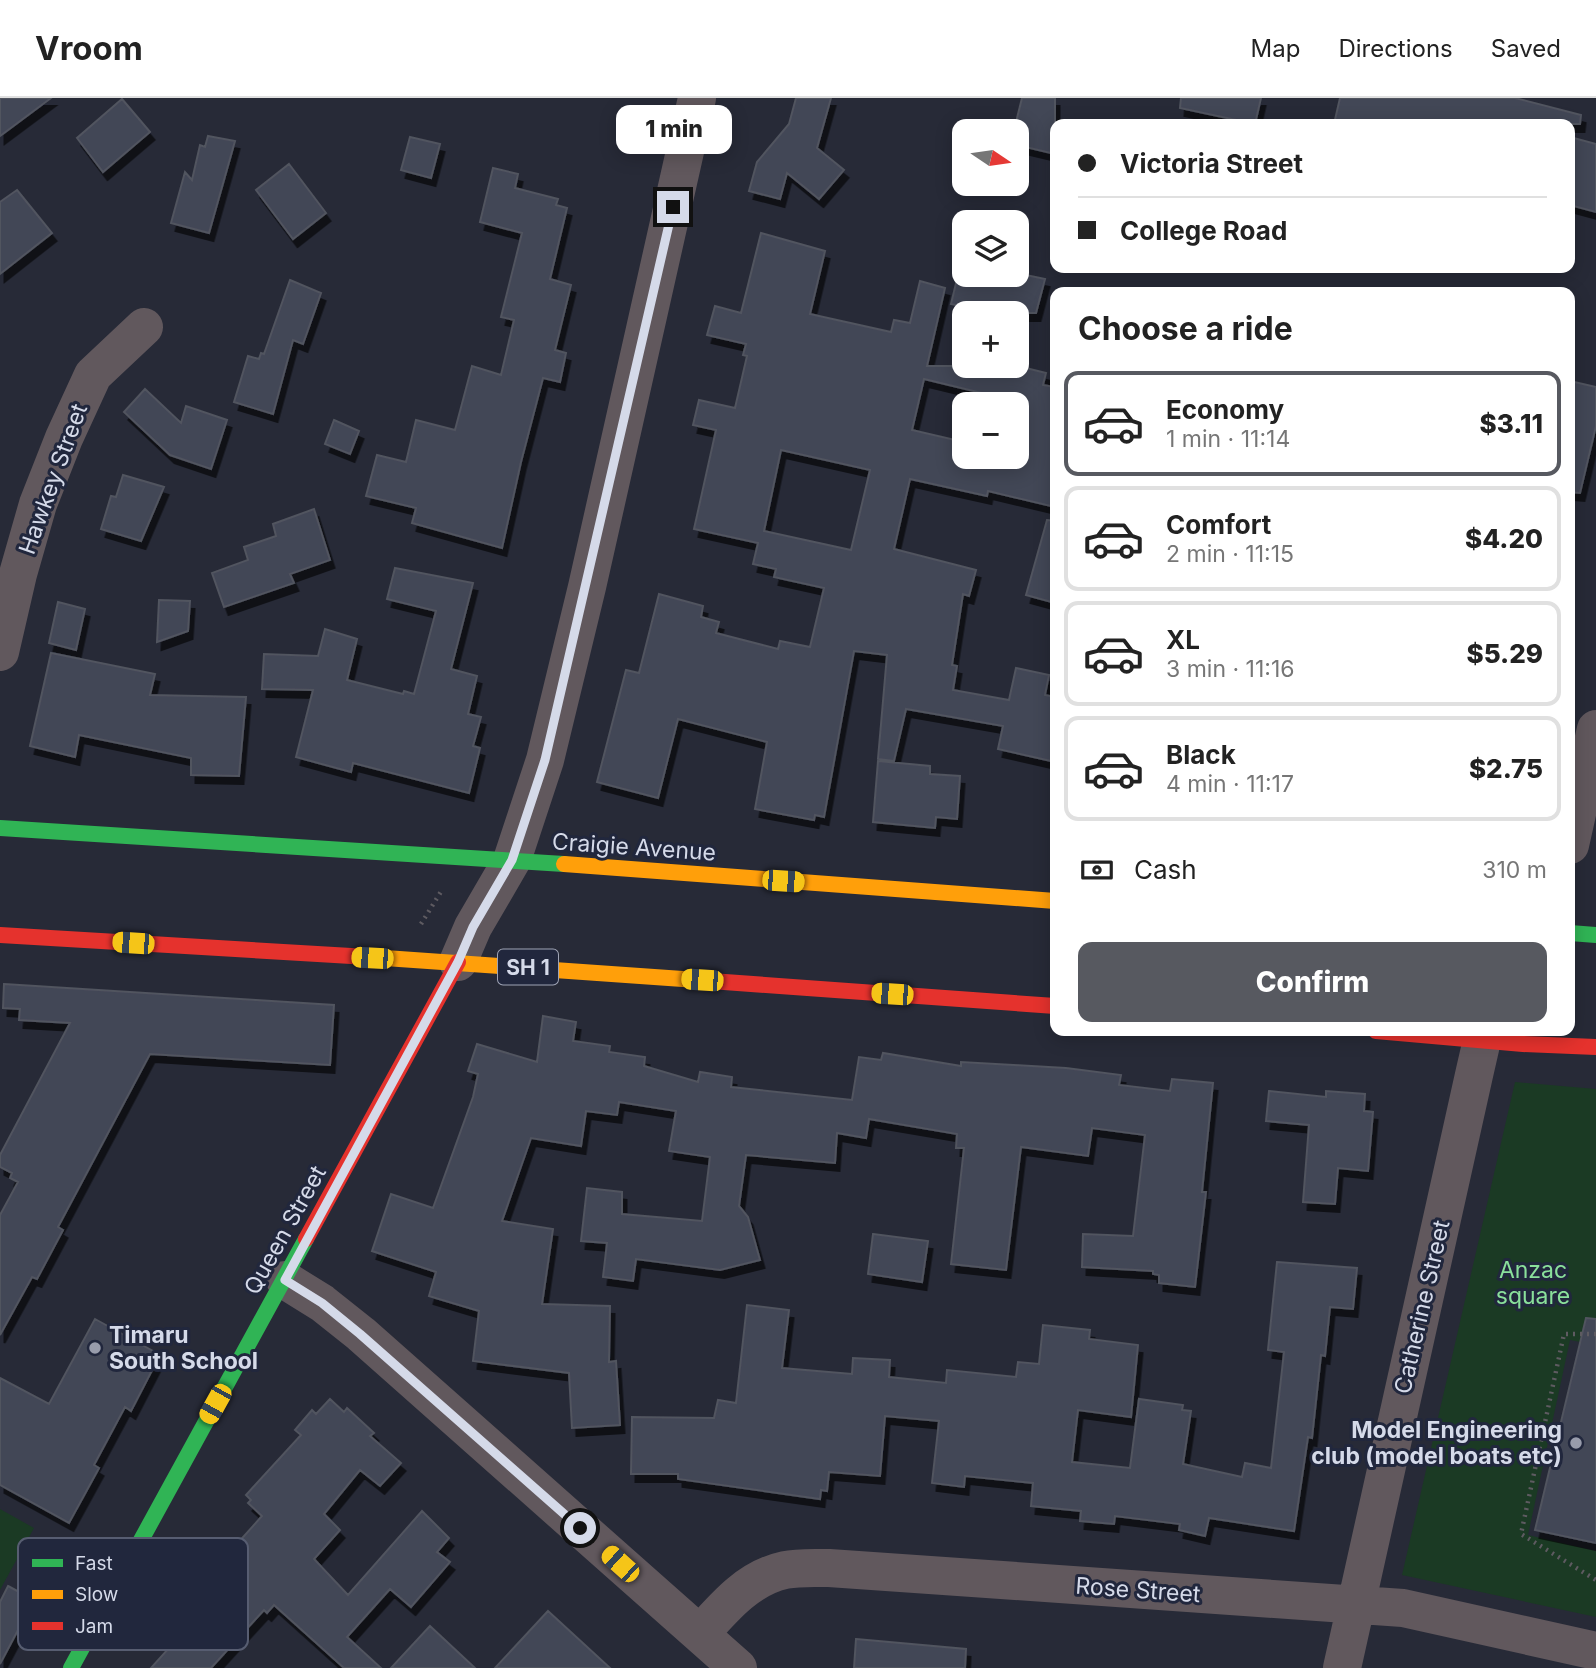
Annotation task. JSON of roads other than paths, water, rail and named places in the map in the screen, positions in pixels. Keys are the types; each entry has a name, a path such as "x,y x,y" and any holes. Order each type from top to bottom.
{"main road":[{"name":"Craigie Avenue","path":"0,828 512,860 1050,901"},
{"path":"1575,933 1596,935"},
{"name":"SH 1","path":"0,935 458,962 1050,1006"},
{"name":"Queen Street","path":"143,1538 458,962"},
{"path":"1494,1036 1596,1047"},
{"name":"Queen Street","path":"71,1668 81,1650"}],"street":[{"path":"458,962 473,927 512,860 545,760 697,98"},
{"name":"Hawkey Street","path":"0,652 38,504 64,438 93,375 144,327"},
{"path":"1575,823 1596,729"},
{"name":"Catherine Street","path":"1342,1668 1485,1036"},
{"path":"285,1280 322,1303 360,1334 738,1668"},
{"name":"Rose Street","path":"700,1634 744,1589 765,1575 788,1569 829,1568 1403,1608 1596,1651"}],"place":[{"name":"Timaru South School","path":"95,1348"},
{"name":"Model Engineering club (model boats etc)","path":"1576,1443"}],"park label":[{"name":"Anzac square","path":"1533,1283"}]}
